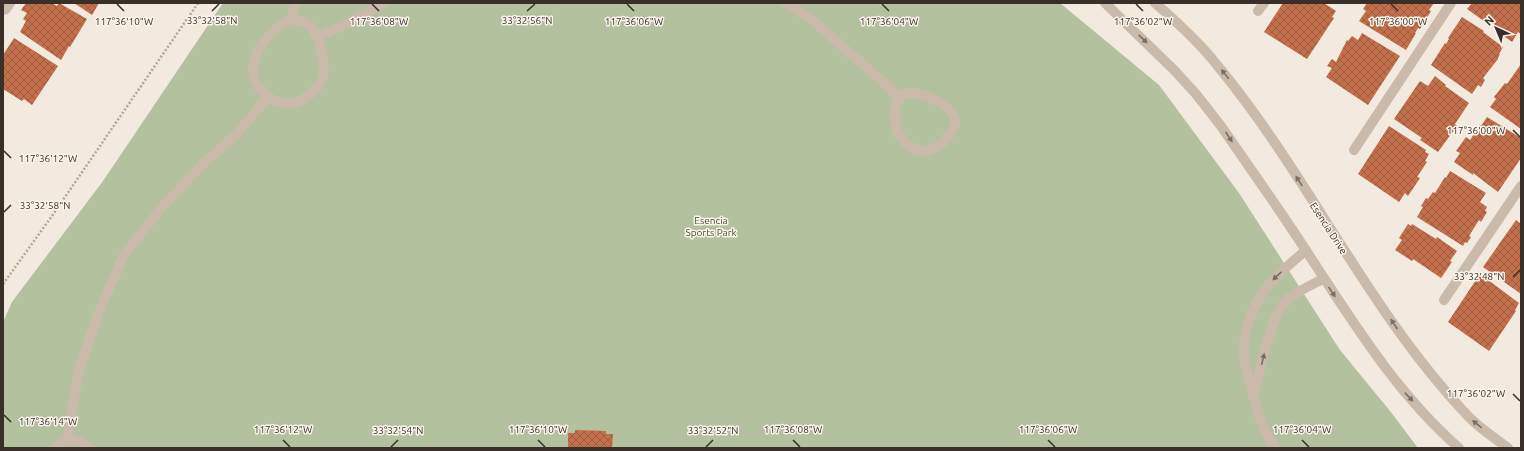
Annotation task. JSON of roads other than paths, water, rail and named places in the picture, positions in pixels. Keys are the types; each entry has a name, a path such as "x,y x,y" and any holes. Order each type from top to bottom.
{"street":[{"path":"3,10 6,9 10,3"},
{"path":"292,19 295,3"},
{"path":"317,37 348,23 384,3"},
{"path":"785,3 810,18 900,97"},
{"path":"1105,3 1151,47 1196,94 1221,126 1306,250 1323,279 1367,343 1404,391 1448,439 1459,448"},
{"name":"Esencia Drive","path":"1155,3 1178,23 1216,63 1250,107 1372,293 1429,372 1469,417 1508,448"},
{"path":"1354,150 1451,3"},
{"path":"292,19 302,21 309,25 317,37 322,51 322,79 312,92 299,101 282,104 268,96 260,89 254,81 256,53 264,39 274,29 283,22 292,19"},
{"path":"905,94 923,94 933,98 950,112 955,120 955,125 944,143 935,149 923,152 909,146 902,140 897,131 895,114 896,105 900,97 905,94"},
{"path":"55,448 67,439 79,369 103,302 124,255 162,207 205,162 235,136 268,96"},
{"path":"1444,300 1521,186"},
{"path":"1275,448 1258,414 1253,396 1244,358 1245,334 1252,310 1262,292 1306,250"},
{"path":"1253,396 1268,336 1276,317 1288,299 1323,279"},
{"path":"67,439 82,442 90,448"}],"park label":[{"name":"Esencia Sports Park","path":"711,226"}]}
